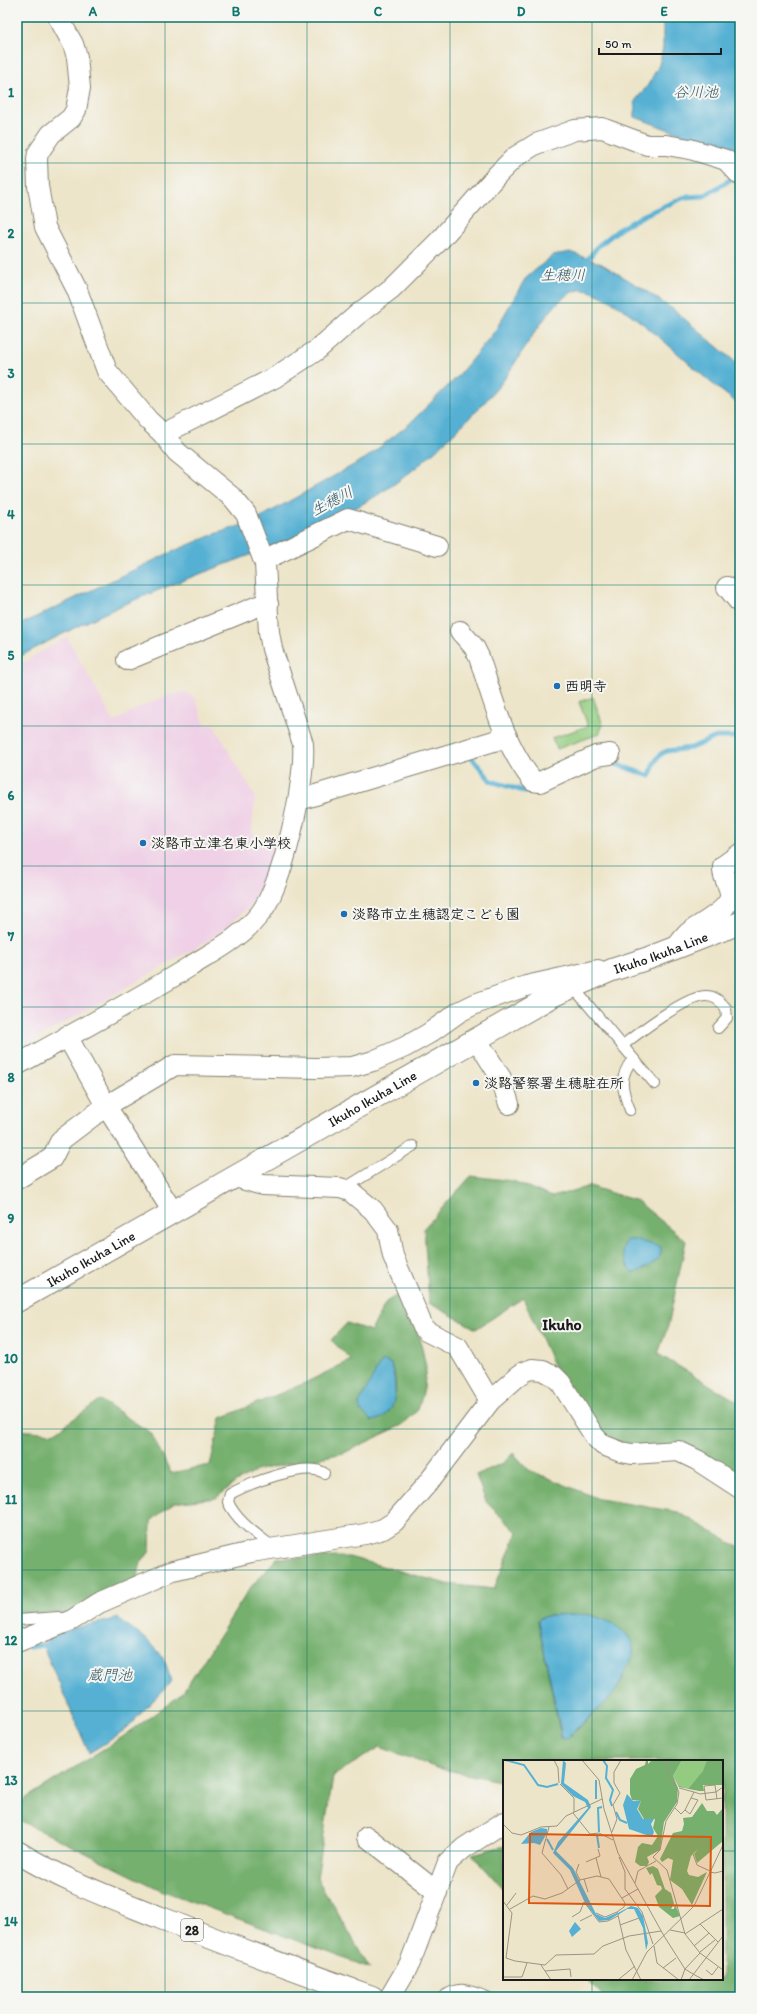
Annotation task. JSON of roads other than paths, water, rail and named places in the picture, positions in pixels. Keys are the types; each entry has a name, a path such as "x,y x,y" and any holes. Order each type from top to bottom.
{"main road":[{"name":"Ikuho Ikuha Line","path":"17,1301 477,1040 543,1000 572,986 740,923"},
{"name":"28","path":"17,1852 34,1863 111,1898 245,1952 372,1997"}],"street":[{"path":"17,1065 172,977 232,941 260,915 275,885 300,800 303,744 272,650 262,556 249,522 241,507 232,498 177,452 163,434 148,420 108,371 77,290 45,227 38,186 38,153 51,134 71,118 76,110 80,88 78,61 73,44 58,17"},
{"path":"163,434 274,378 317,350 357,315 392,288 439,241 497,175 515,157 536,144 575,130 602,128 646,145 666,145 690,149 726,160 738,172"},
{"path":"262,556 348,519 436,546"},
{"path":"727,588 740,603"},
{"path":"127,660 258,606 268,604"},
{"path":"460,631 470,642 479,657 507,737 522,767 533,781 540,782 596,756 610,754"},
{"path":"300,800 507,737"},
{"path":"675,948 688,934 705,923 729,901 730,894 722,872 723,866 740,854"},
{"path":"17,1179 52,1158 61,1140 106,1106 174,1065 316,1068 352,1067 405,1047 428,1034 459,1012 485,1001 534,984 614,966 629,965"},
{"path":"67,1036 106,1106 173,1212"},
{"path":"477,1040 501,1078 509,1104"},
{"path":"235,1177 249,1183 270,1186 343,1188 350,1191 385,1224 391,1237 393,1256 426,1331 458,1347 490,1401"},
{"path":"17,1642 61,1625 99,1603 173,1571 220,1558 365,1534 383,1529 394,1522 427,1484 490,1401 524,1372 532,1369 543,1370 554,1376 561,1383 603,1445 621,1452 632,1454 678,1451 696,1460 740,1488"},
{"path":"390,1997 410,1963 447,1866 454,1856 464,1848 503,1823"},
{"path":"367,1837 437,1892"}],"lane":[{"path":"572,986 655,1084"},
{"path":"622,1046 666,1014 702,996 716,998 726,1008 727,1018 718,1028"},
{"path":"630,1110 623,1090 622,1081 625,1068 633,1059"},
{"path":"343,1188 413,1146"},
{"path":"274,1548 241,1520 230,1508 228,1502 230,1494 258,1482 284,1474 316,1470 324,1473"},
{"path":"17,1620 58,1617 61,1625"},
{"path":"443,1997 457,1989 467,1990 487,1997"}],"water":[{"name":"谷川池","path":"663,17 740,17 740,156 714,144 704,143 635,117 635,101 648,85 659,65 663,48"},
{"name":"生穂川","path":"570,252 602,264 640,287 674,310 740,366 740,406 646,326 627,312 609,300 592,292 579,290 569,294 547,315 503,381 470,417 435,451 404,477 371,499 336,518 262,551 186,579 115,608 17,658 17,626 167,554 212,535 254,521 366,458 408,425 458,376 495,331 525,279 553,255"},
{"path":"628,1240 636,1240 661,1247 661,1252 652,1264 633,1273 628,1266 623,1252 625,1243"},
{"path":"384,1361 391,1364 395,1390 394,1398 388,1413 381,1418 372,1421 360,1410 359,1404 379,1365"},
{"path":"581,1614 597,1617 619,1628 630,1639 633,1646 632,1656 614,1693 567,1739 562,1738 538,1621 540,1618 550,1615"},
{"name":"蔵門池","path":"118,1618 155,1647 164,1660 172,1681 123,1732 89,1753 43,1646 50,1639 68,1630"}],"waterway":[{"path":"584,264 598,246 621,228 644,215 685,197 704,196 736,176"},
{"path":"607,761 650,776 654,763 661,754 667,751 691,748 716,737 740,737"},
{"path":"469,754 491,781 527,792 535,788"},
{"path":"29,1647 43,1645"}],"place":[{"name":"西明寺","path":"557,686"},
{"name":"淡路市立津名東小学校","path":"143,843"},
{"name":"淡路市立生穂認定こども園","path":"344,914"},
{"name":"淡路警察署生穂駐在所","path":"476,1083"}],"district":[{"name":"Ikuho","path":"562,1324"}]}
